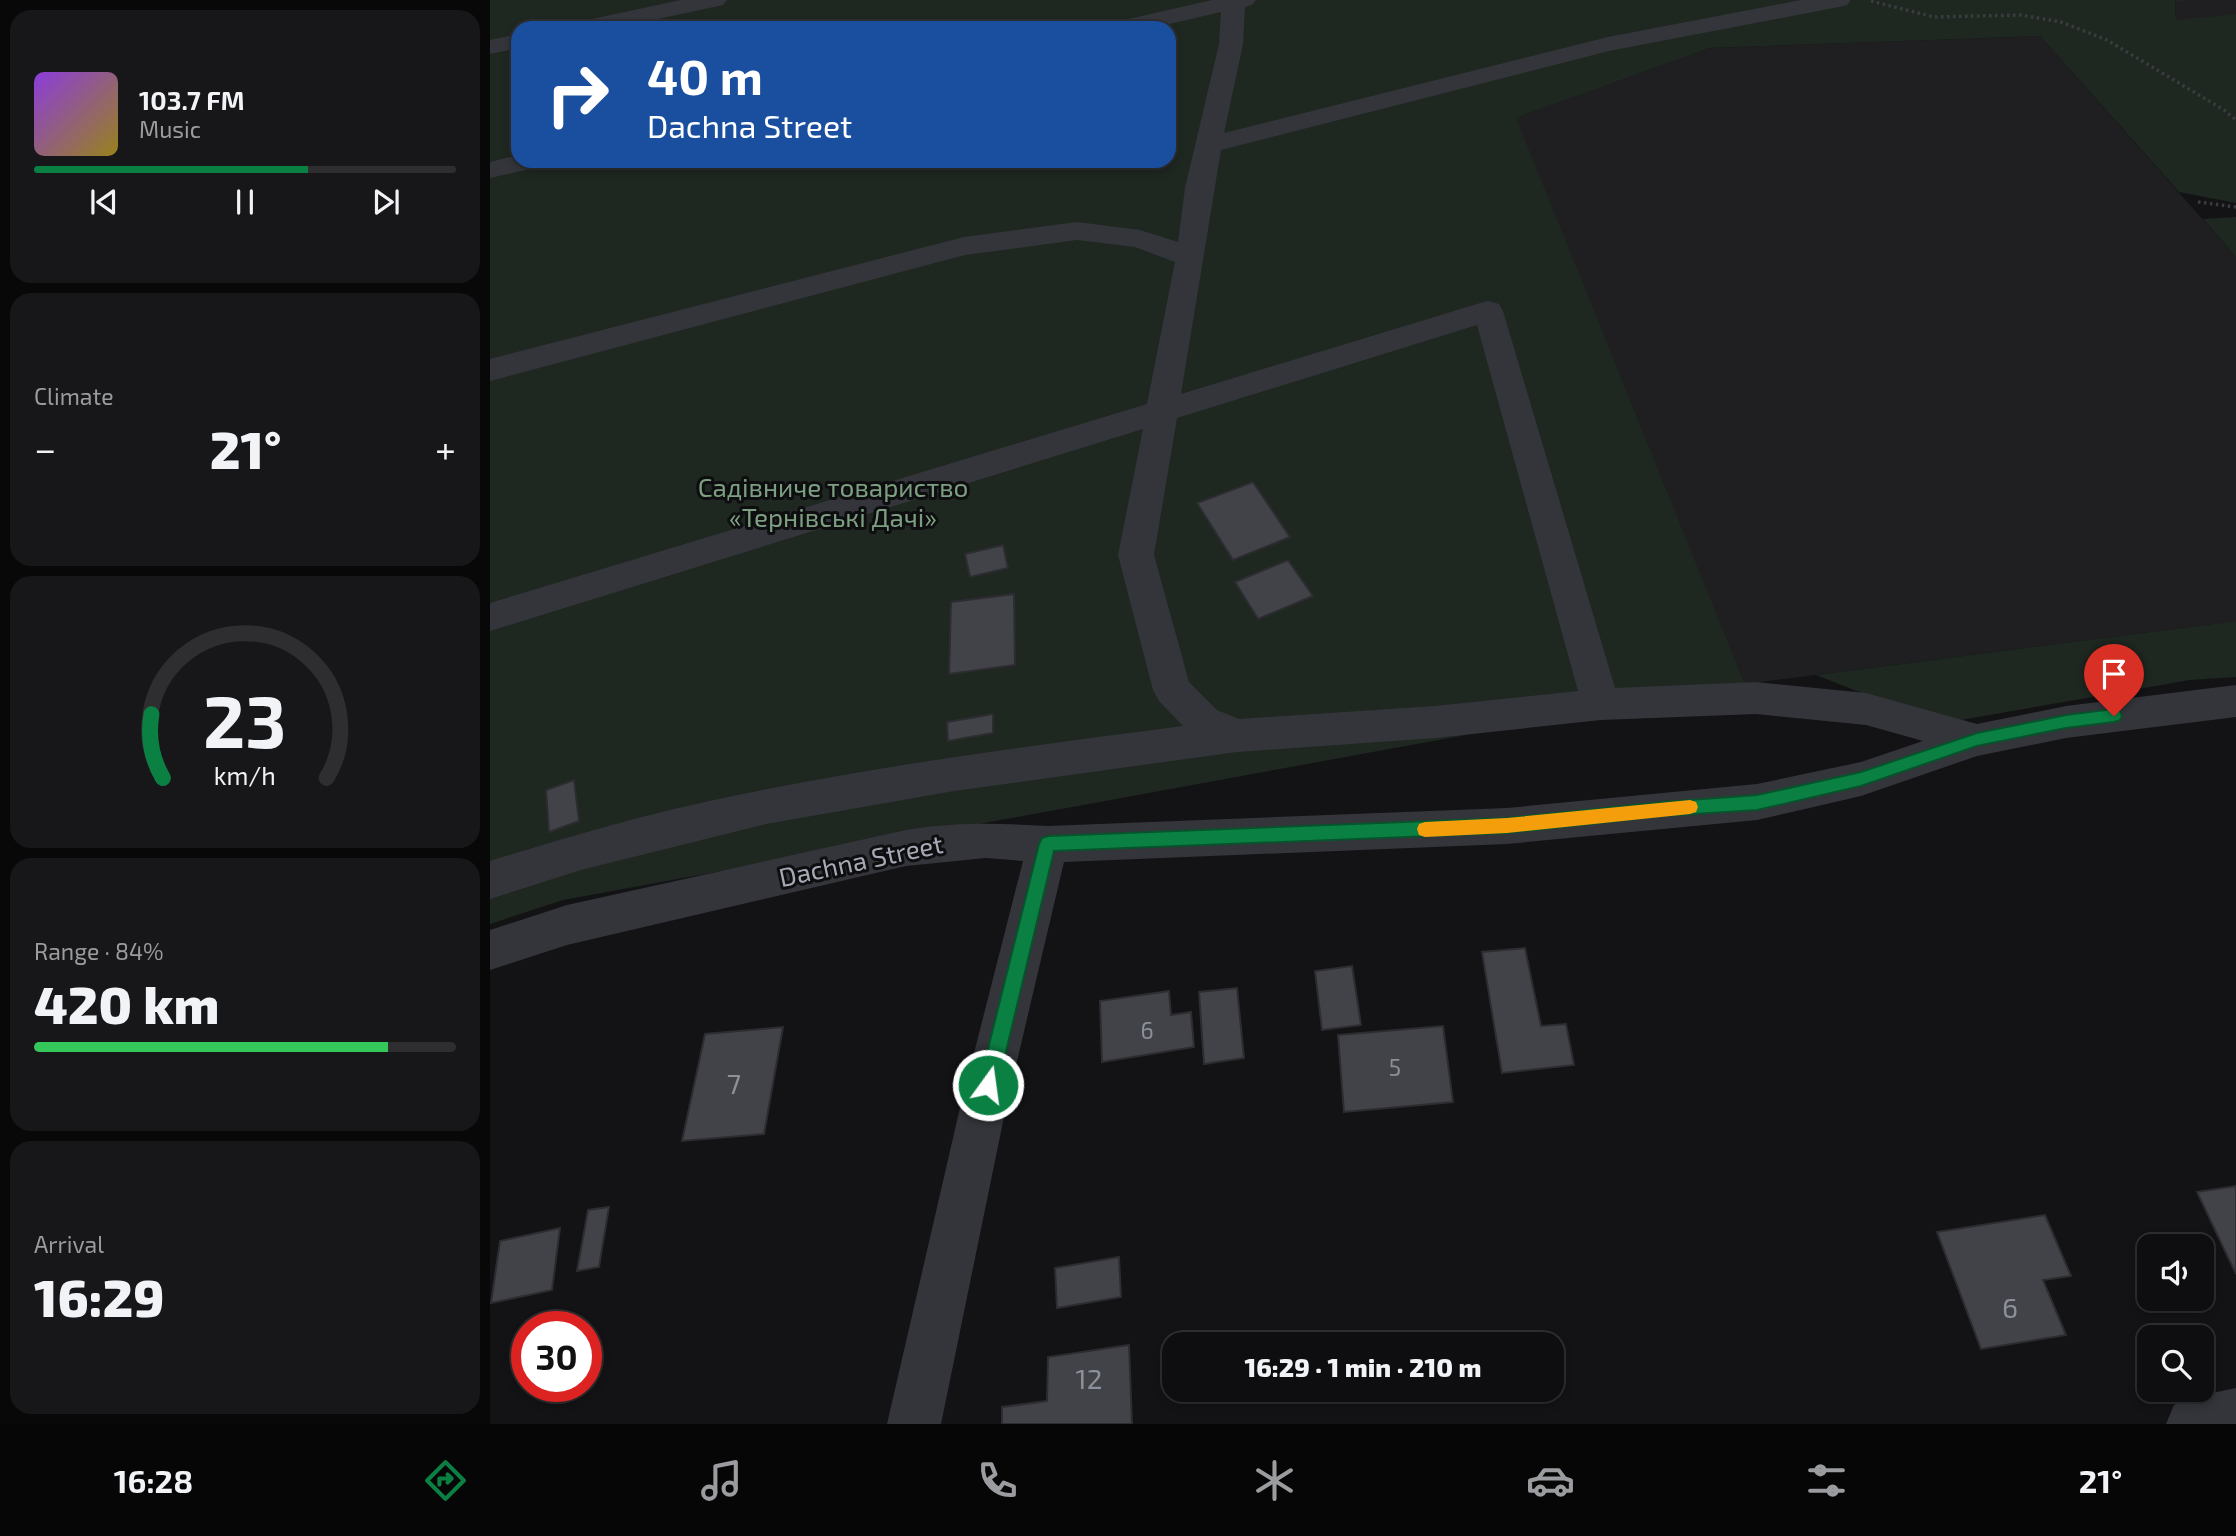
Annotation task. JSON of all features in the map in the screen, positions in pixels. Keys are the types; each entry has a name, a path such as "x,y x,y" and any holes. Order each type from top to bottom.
{"street":[{"path":"615,21 715,0"},
{"path":"1208,145 1608,44 1839,0"},
{"path":"1150,21 1237,1 1231,44 1199,188 1190,257 1136,555 1172,690 1203,721 1237,736"},
{"path":"490,47 511,42"},
{"path":"490,170 511,165"},
{"path":"490,370 964,246 1077,231 1140,239 1190,257"},
{"path":"490,617 1161,414 1488,311 1601,704"},
{"path":"490,880 677,827 935,775 1237,736 1435,722 1601,704 1756,698 1866,709 1977,740"},
{"name":"Dachna Street","path":"490,950 567,925 906,848 946,842 986,840 1048,844 1507,826 1757,802 1861,779 1977,740 2066,722 2236,701"},
{"path":"914,1424 982,1112 1048,844"},
{"path":"2193,1424 2236,1415"}],"path":[{"path":"1865,0 1934,17 2021,15 2061,22 2107,40 2224,110 2236,120"},
{"path":"2198,202 2236,207"}],"shaded area":[{"path":"2175,0 2236,0 2236,83 2176,20"},
{"path":"2040,36 2236,257 2236,621 1745,684 1515,118 1710,48"}],"green space":[{"name":"Садівниче товариство «Тернівські Дачі»","path":"490,0 2190,0 2175,1 2176,20 2236,14 2236,203 2179,192 2040,36 1710,48 1516,118 1745,684 563,900 490,924"},
{"path":"2236,217 2236,257 2203,219"},
{"path":"2236,621 2236,677 2190,680 1955,721 1902,709 1816,675"}],"building":[{"path":"1253,482 1290,537 1233,560 1197,503"},
{"path":"1003,545 1008,568 970,577 965,554"},
{"path":"1288,560 1313,596 1258,619 1235,582"},
{"path":"1014,594 1015,665 949,674 951,602"},
{"path":"993,714 993,733 948,741 947,722"},
{"path":"574,780 579,821 549,832 546,790"},
{"path":"1525,948 1541,1026 1566,1024 1574,1065 1502,1073 1482,952"},
{"path":"1352,966 1361,1025 1322,1030 1315,971"},
{"path":"1237,988 1244,1058 1204,1064 1199,992"},
{"path":"1169,991 1171,1015 1191,1012 1194,1047 1102,1062 1100,1001"},
{"path":"1443,1026 1453,1102 1344,1112 1338,1035"},
{"path":"783,1027 764,1134 682,1141 705,1034"},
{"path":"2236,1186 2236,1274 2197,1192"},
{"path":"609,1207 599,1267 577,1271 588,1210"},
{"path":"2045,1215 2071,1276 2043,1280 2066,1335 1981,1349 1937,1232"},
{"path":"560,1228 552,1290 491,1303 500,1241"},
{"path":"1119,1257 1121,1297 1057,1308 1055,1268"},
{"path":"1129,1345 1132,1424 1002,1424 1002,1407 1047,1401 1048,1357"}],"slow traffic":[{"path":"1425,829 1507,826 1690,807"}],"route":[{"path":"988,1085 1048,844 1507,826 1757,802 1861,779 1977,740 2066,722 2114,716"}]}
